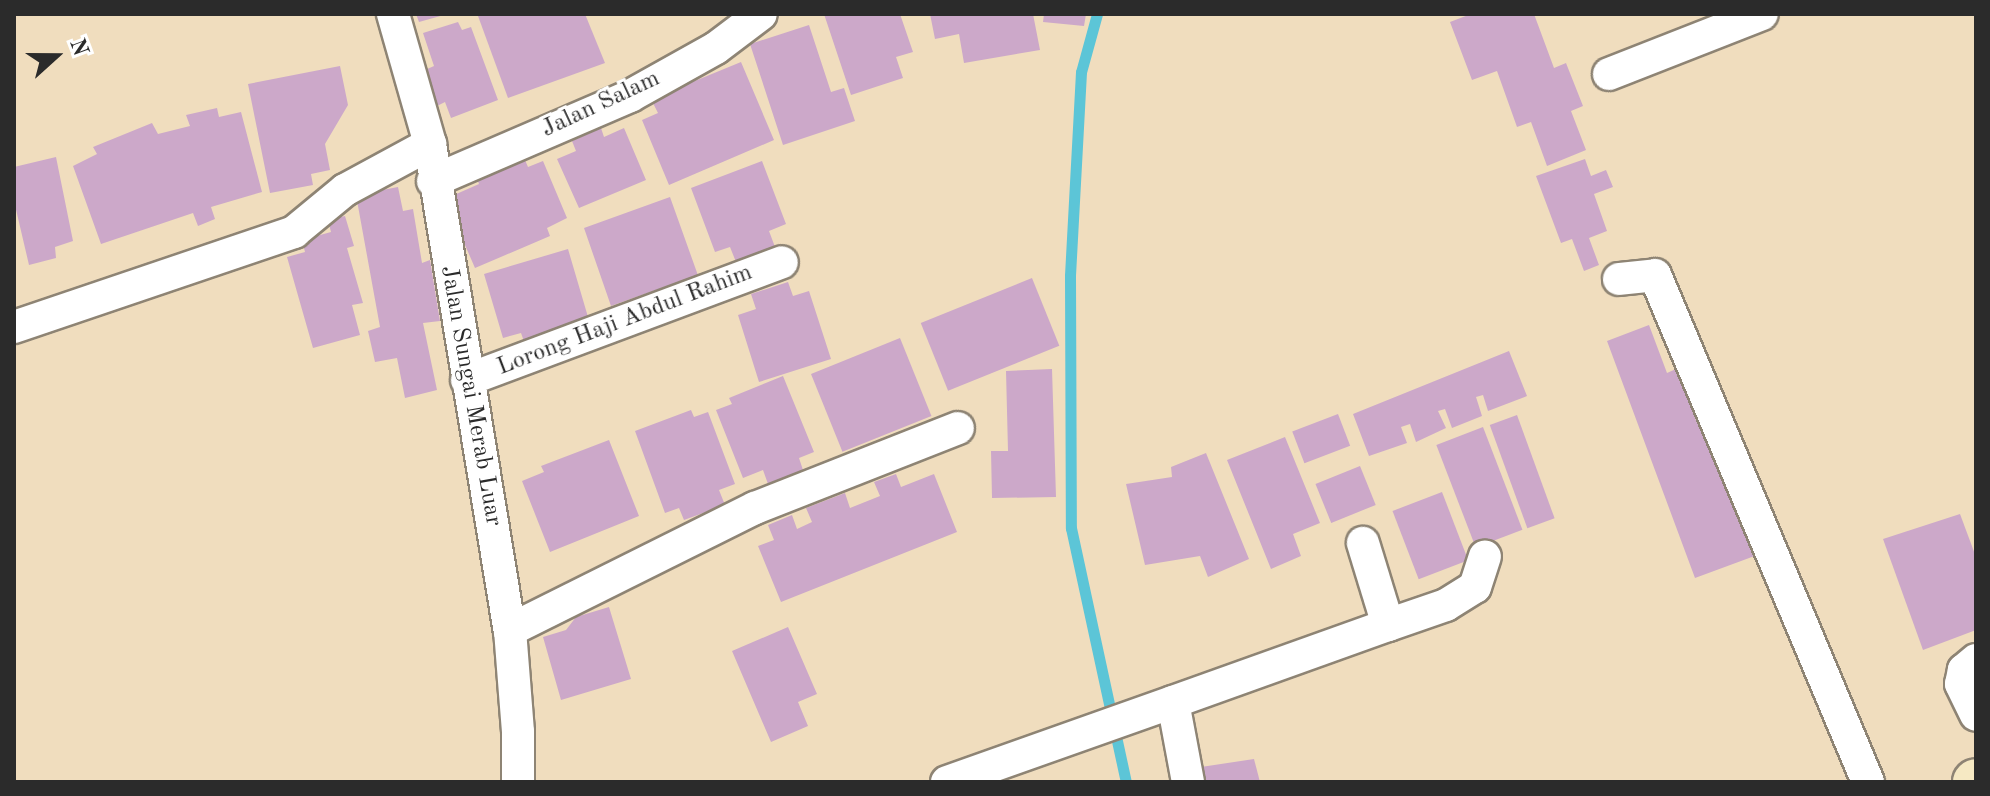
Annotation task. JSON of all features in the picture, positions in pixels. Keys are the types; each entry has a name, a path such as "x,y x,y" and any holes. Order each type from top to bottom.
{"street":[{"name":"Jalan Sungai Merab Luar","path":"393,14 430,144 433,181 510,630 518,732 518,782"},
{"name":"Jalan Salam","path":"433,181 630,96 716,48 761,14"},
{"path":"1609,74 1762,14"},
{"path":"14,327 294,232 345,190 430,144"},
{"name":"Lorong Haji Abdul Rahim","path":"467,380 782,262"},
{"path":"1619,279 1655,275 1868,782"},
{"path":"510,630 755,508 958,428"},
{"path":"1363,543 1388,625"},
{"path":"947,782 1446,605 1475,587 1485,557"},
{"path":"1976,660 1964,670 1961,684 1976,715"},
{"path":"1173,702 1188,782"}],"building":[{"path":"416,14 444,14 444,15 419,22"},
{"path":"585,14 605,63 508,98 478,16"},
{"path":"824,14 900,14 913,52 896,57 903,78 851,95"},
{"path":"930,14 1033,14 1040,50 964,63 959,34 935,39"},
{"path":"1044,14 1086,14 1084,26 1043,22"},
{"path":"1471,14 1534,14 1554,68 1566,63 1583,106 1571,111 1586,150 1547,166 1531,122 1517,127 1497,71 1472,80 1450,22"},
{"path":"458,22 462,30 471,27 498,100 451,118 445,102 435,107 425,70 434,66 423,33"},
{"path":"809,25 831,92 844,88 855,121 783,145 750,44"},
{"path":"741,62 774,140 669,185 642,120 658,113 651,99"},
{"path":"340,66 348,105 325,144 330,170 311,174 313,185 270,193 248,84"},
{"path":"217,108 219,117 241,112 262,192 211,207 215,219 198,226 193,213 101,244 73,166 97,154 93,147 152,123 158,134 190,126 186,115"},
{"path":"601,128 604,137 624,128 646,180 579,208 557,159 576,151 572,141"},
{"path":"522,153 528,167 543,161 567,218 547,228 550,236 475,268 445,199 479,184 475,173"},
{"path":"56,157 73,241 55,247 56,258 29,265 14,201 14,167"},
{"path":"1585,159 1591,176 1606,170 1613,187 1594,194 1607,231 1589,238 1599,265 1584,271 1572,239 1561,243 1536,176"},
{"path":"762,161 786,224 769,231 775,247 736,262 730,247 715,252 691,188"},
{"path":"398,187 403,211 413,209 422,263 430,260 440,321 423,323 437,390 405,398 397,358 375,362 368,331 380,327 356,195"},
{"path":"670,197 700,281 683,287 681,281 611,306 584,228"},
{"path":"345,216 354,246 347,248 363,303 352,305 360,335 313,348 287,257 305,252 302,240 331,232 328,220"},
{"path":"568,249 588,317 565,324 569,338 527,350 521,333 503,338 484,274"},
{"path":"1032,278 1059,346 948,391 921,323"},
{"path":"788,282 793,296 809,291 831,359 759,382 738,315 756,309 751,294"},
{"path":"1649,325 1667,373 1676,369 1697,423 1709,418 1760,554 1695,578 1607,341"},
{"path":"900,338 931,416 842,452 811,374"},
{"path":"1509,351 1527,396 1488,411 1483,395 1476,397 1482,416 1452,428 1445,409 1438,411 1446,428 1416,442 1410,424 1401,427 1407,443 1369,456 1353,414"},
{"path":"1052,369 1056,497 992,498 991,451 1008,451 1006,371"},
{"path":"783,376 814,452 799,458 803,470 768,484 763,470 743,478 716,410 732,404 729,398"},
{"path":"691,410 694,417 708,412 735,484 719,490 725,505 684,520 679,508 665,513 635,431"},
{"path":"1338,414 1350,446 1304,463 1292,432"},
{"path":"1517,415 1555,518 1527,528 1490,425"},
{"path":"1483,427 1522,530 1476,548 1436,445"},
{"path":"1285,437 1320,523 1293,534 1301,556 1271,569 1227,460"},
{"path":"609,440 639,516 550,552 522,481 544,472 541,466"},
{"path":"1206,453 1249,559 1208,577 1200,556 1145,565 1126,484 1172,477 1171,467"},
{"path":"1360,466 1376,505 1331,523 1315,484"},
{"path":"896,474 901,487 934,474 957,532 781,602 758,546 774,540 768,525 792,515 797,529 812,522 806,508 845,493 850,508 880,496 874,482"},
{"path":"1442,492 1468,560 1419,579 1393,511"},
{"path":"1960,514 1976,557 1976,630 1923,650 1883,539"},
{"path":"609,607 631,679 561,700 543,637 566,630 576,617"},
{"path":"788,627 817,694 798,702 808,726 771,742 732,651"},
{"path":"1254,759 1260,782 1204,782 1201,767"}],"waterway":[{"path":"1097,14 1081,72 1070,276 1071,528 1126,782"}]}
